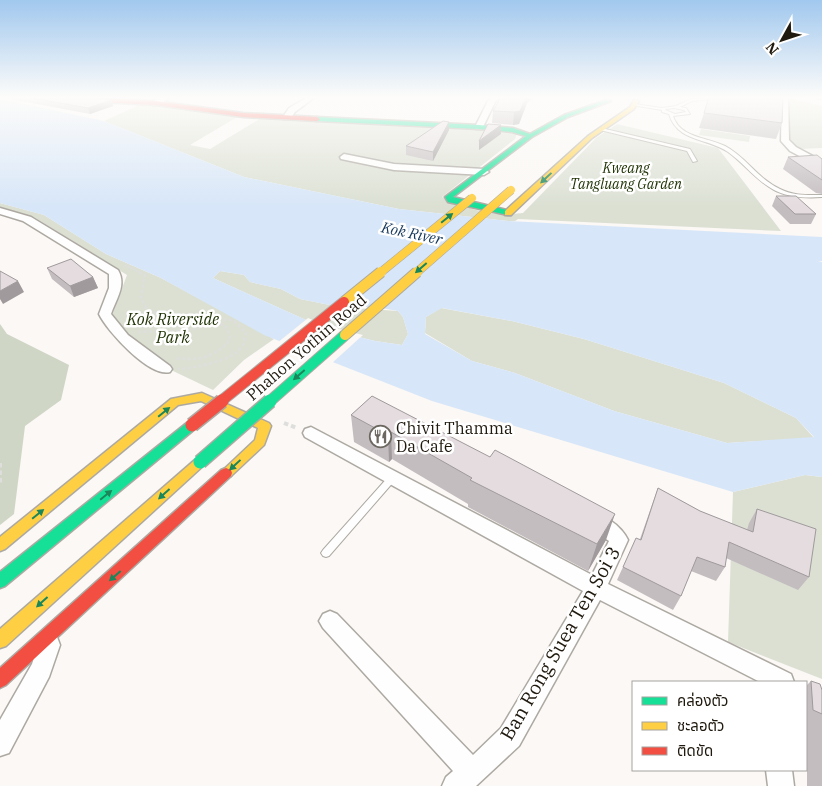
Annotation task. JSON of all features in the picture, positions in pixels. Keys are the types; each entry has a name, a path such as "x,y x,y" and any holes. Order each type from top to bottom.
{"main road":[{"path":"523,134 530,136"},
{"path":"534,134 449,197 455,202 508,213 595,134"},
{"path":"516,161 553,134"},
{"path":"554,155 580,134"},
{"name":"Phahon Yothin Road","path":"0,640 514,187"},
{"name":"Phahon Yothin Road","path":"0,580 475,195"},
{"path":"0,545 175,402 202,397 265,426 260,442 122,570 0,679"}],"street":[{"path":"785,134 785,141 793,149 822,165"},
{"path":"344,157 394,167 484,172"},
{"path":"0,211 27,219 114,272 118,280 105,314 109,324 141,352 165,369"},
{"path":"311,433 596,588 774,680"},
{"name":"Ban Rong Suea Ten Soi 3","path":"464,781 510,737 596,588 619,540 610,530 572,510"},
{"path":"330,621 464,781"},
{"path":"0,744 41,669 54,630"},
{"path":"779,771 781,786"}],"lane":[{"path":"621,134 689,150 695,161"},
{"path":"691,134 724,147 775,189 801,197 822,196"},
{"path":"326,553 393,477"}],"path":[{"path":"122,264 145,275 141,297 147,310 168,317 233,320 246,333 242,346 220,360 194,368 165,369"},
{"path":"143,336 138,332 180,331 221,324 228,329 230,340 220,352 194,362 171,358"},
{"path":"265,426 282,422 311,433"},
{"path":"0,464 0,485"}],"green space":[{"name":"Kweang Tangluang Garden","path":"136,134 209,134 190,145 210,149 235,134 517,134 515,139 442,197 472,209 491,213 512,214 523,213 596,138 602,134 658,134 718,148 781,231 518,219 508,221 399,209 244,177"},
{"path":"734,134 750,136 749,142 699,135"},
{"path":"788,134 822,134 822,148 798,149 791,144"},
{"name":"Kok Riverside Park","path":"0,203 44,215 106,254 161,278 274,339 244,360 213,390 150,360 109,324 127,275 34,217 0,209"},
{"path":"220,271 244,275 250,282 281,289 300,299 340,307 398,311 403,317 408,334 402,345 375,341 326,329 213,278"},
{"path":"441,308 512,321 584,339 724,383 796,418 814,438 727,443 614,411 515,373 472,361 425,333 426,317"},
{"path":"0,324 7,334 69,365 61,400 25,426 14,514 0,525"},
{"path":"805,475 822,477 822,679 728,642 733,492"}],"water":[{"name":"Kok River","path":"0,134 136,134 244,177 399,209 508,221 822,237 822,261 818,261 822,262 822,477 805,475 733,492 432,401 264,335 161,278 106,254 44,215 0,203","holes":["220,271 244,275 250,282 281,289 300,299 340,307 376,307 398,311 403,317 408,334 402,345 375,341 326,329 213,278","442,308 512,321 584,339 724,383 796,418 814,437 727,443 614,411 515,373 472,361 425,334 426,317"]}],"pier":[{"path":"308,318 327,326 363,335 331,364 277,343"}],"building":[{"path":"424,134 443,134 433,152 406,146"},
{"path":"483,134 489,134 479,141"},
{"path":"817,155 822,159 822,180 788,157"},
{"path":"776,196 796,196 816,214 795,214"},
{"path":"71,259 93,277 70,286 47,268"},
{"path":"0,271 18,281 0,291"},
{"path":"372,396 490,457 495,450 615,514 597,544 470,480 472,478 391,432 388,435 351,415"},
{"path":"658,488 700,511 753,532 757,509 816,529 809,577 729,542 725,567 697,557 681,596 623,567 636,538 641,540"},
{"path":"811,681 820,684 822,690 822,714 813,710"}],"traffic: fast":[{"path":"523,134 530,136"},
{"path":"508,213 451,200 449,197 534,134"},
{"path":"200,462 345,335"},
{"path":"0,581 192,425"}],"traffic: slow":[{"path":"508,213 595,134"},
{"path":"345,335 511,190"},
{"path":"344,302 472,198"},
{"path":"0,545 175,402 202,397 265,426 260,442 226,473"},
{"path":"0,640 200,462"}],"traffic: jam":[{"path":"192,425 344,302"},
{"path":"0,679 226,473"}],"place":[{"name":"Chivit Thamma Da Cafe","path":"380,437"}]}
